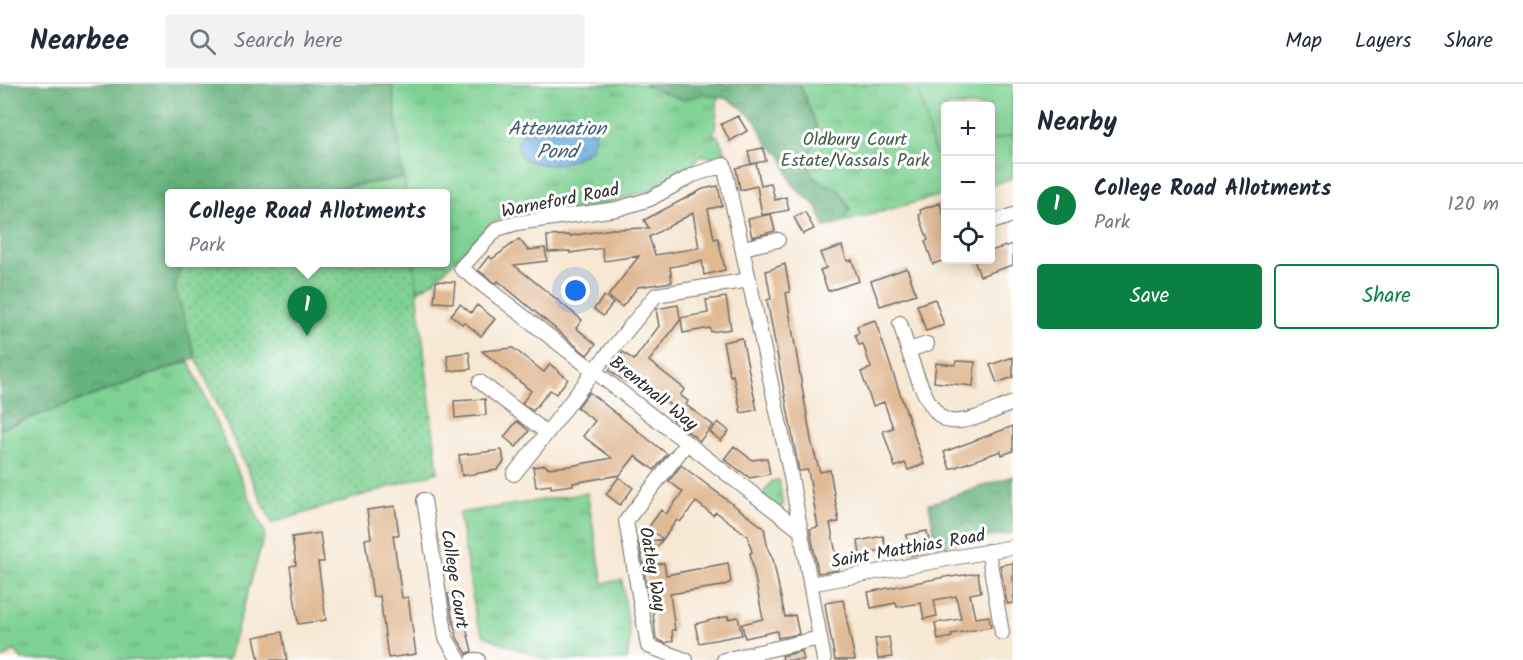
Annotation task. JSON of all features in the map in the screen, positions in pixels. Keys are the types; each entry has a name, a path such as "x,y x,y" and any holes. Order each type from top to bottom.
{"street":[{"name":"Warneford Road","path":"594,371 461,268 497,230 517,223 617,209 650,199 693,175 724,165 749,280"},
{"path":"995,221 1013,215"},
{"path":"743,248 778,240"},
{"path":"749,280 791,477 824,660"},
{"name":"Brentnall Way","path":"749,280 656,294 594,371 801,531"},
{"path":"900,322 929,403 944,420 968,420 1013,403"},
{"path":"909,350 927,344"},
{"path":"514,474 594,371"},
{"path":"480,382 547,433"},
{"name":"Oatley Way","path":"686,660 648,646 626,521 687,443"},
{"name":"College Court","path":"424,500 446,638 459,660"},
{"name":"Saint Matthias Road","path":"810,584 1013,547"},
{"path":"988,551 1002,633"},
{"path":"724,660 820,638"},
{"path":"473,660 478,660"}],"green space":[{"path":"0,84 392,84 403,177 330,189 165,189 165,267 181,267 175,287 196,358 0,429"},
{"name":"Oldbury Court Estate/Vassals Park","path":"392,84 1013,84 1013,178 995,184 995,102 941,102 941,195 825,227 816,205 792,183 782,156 767,143 755,120 741,107 728,99 718,97 715,130 712,135 717,135 726,153 720,157 702,156 703,152 685,174 648,191 604,204 538,215 507,217 493,222 450,265 450,189 405,189"},
{"path":"645,84 800,84 817,127 808,163 814,178 839,190 850,208 846,217 825,227 816,205 792,183 782,156 767,143 755,120 741,107 728,99 703,94 683,100"},
{"path":"917,84 1013,84 1013,135 995,139 995,102 941,102 941,153 935,155"},
{"path":"404,178 405,189 334,189"},
{"path":"181,267 414,267 438,472 272,523 196,358 175,287"},
{"path":"415,267 448,267 434,281 418,291"},
{"path":"189,361 265,533 228,660 22,660 15,650 0,660 0,429"},
{"path":"1013,476 1013,533 937,547 929,504"},
{"path":"779,480 783,506 776,508 761,497 772,481"},
{"path":"587,493 603,583 622,580 630,637 627,660 547,660 484,636 476,620 459,513"}],"water":[{"name":"Attenuation Pond","path":"572,113 587,121 596,133 590,150 574,159 558,164 542,164 523,159 517,147 521,137 532,124 545,117"}],"building":[{"path":"738,116 747,131 730,141 721,124"},
{"path":"763,148 766,161 751,164 748,151"},
{"path":"756,163 761,185 771,183 775,200 786,197 789,210 762,215 757,186 740,190 736,168"},
{"path":"718,186 722,206 708,209 714,239 718,238 725,270 704,275 702,261 670,267 672,282 638,287 622,307 608,296 639,256 604,261 602,248 570,253 570,251 548,252 547,236 570,236 612,229 649,228 644,220 703,189","holes":["693,213 699,248 655,255 649,237"]},
{"path":"940,203 941,206 941,261 933,264 925,241 928,240 919,215 920,210"},
{"path":"805,212 814,229 803,234 794,217"},
{"path":"771,214 775,231 752,237 748,219"},
{"path":"519,239 528,250 545,248 547,261 514,265 582,320 576,328 596,344 587,355 498,281 496,284 478,270 489,256 492,259"},
{"path":"1013,244 1013,265 980,276 976,264 995,264 995,249"},
{"path":"842,246 847,261 852,260 859,281 828,291 820,270 826,268 820,253"},
{"path":"785,264 790,292 786,293 812,445 820,472 830,470 839,522 830,523 839,570 818,573 810,529 818,527 808,470 799,471 767,300 771,299 766,271"},
{"path":"907,268 916,294 880,306 871,281"},
{"path":"436,281 455,282 453,303 434,302"},
{"path":"604,296 613,303 603,316 594,309"},
{"path":"726,297 731,329 711,332 710,328 683,333 681,319 649,361 685,389 680,395 688,401 686,405 713,425 700,441 673,420 679,412 632,376 627,383 609,370 623,352 634,360 659,326 656,309 678,305 680,318 708,313 706,300"},
{"path":"935,299 944,325 926,331 917,305"},
{"path":"460,304 471,313 477,305 495,319 481,336 451,315"},
{"path":"875,320 924,464 908,470 905,463 895,467 883,431 893,428 884,402 873,406 861,372 871,368 863,344 859,345 855,335 859,333 857,326"},
{"path":"742,338 757,410 741,413 723,342"},
{"path":"513,348 544,372 550,364 568,379 556,394 550,390 533,411 522,403 531,391 482,351"},
{"path":"469,352 471,369 449,371 447,355"},
{"path":"1013,357 1013,377 997,383 990,365"},
{"path":"956,361 975,362 973,386 934,382 936,363 955,365"},
{"path":"589,392 667,454 654,470 635,456 620,475 573,483 573,485 551,488 551,485 536,487 533,467 570,466 612,458 583,436 595,421 577,408"},
{"path":"485,399 486,415 455,418 454,401"},
{"path":"517,421 529,431 516,447 504,437"},
{"path":"718,422 729,431 721,441 710,432"},
{"path":"1013,426 1013,451 1002,455 1001,451 950,469 944,452"},
{"path":"734,446 752,460 767,458 770,474 750,478 724,459"},
{"path":"502,450 504,462 497,470 462,476 459,455"},
{"path":"681,465 764,528 785,617 795,615 799,634 778,638 777,631 745,638 742,624 763,619 750,553 752,552 748,536 716,512 713,515 696,502 680,522 677,520 663,539 648,528 661,510 666,514 683,492 669,481"},
{"path":"619,477 633,488 620,505 606,494"},
{"path":"395,506 399,535 393,535 402,598 408,597 416,654 388,658 380,596 373,597 365,539 371,538 367,510"},
{"path":"927,531 931,551 910,555 906,535"},
{"path":"320,533 324,562 318,562 326,620 298,624 290,566 296,565 292,537"},
{"path":"883,536 886,549 860,555 858,541"},
{"path":"663,539 644,564 643,564 639,543"},
{"path":"664,563 666,575 728,563 731,582 722,586 670,594 675,630 672,630 673,641 665,643 656,639 650,587 647,587 643,566"},
{"path":"1013,563 1013,603 1007,604 1000,565"},
{"path":"978,573 981,592 970,594 975,618 989,616 991,627 951,634 952,637 938,640 935,623 961,619 956,596 934,600 937,616 924,619 921,603 897,607 896,603 871,608 868,592 950,576"},
{"path":"457,592 472,651 467,654 457,638 448,594"},
{"path":"843,600 855,660 835,660 825,603"},
{"path":"728,616 728,619 738,617 742,635 699,643 695,624"},
{"path":"282,632 287,660 259,660 254,637"},
{"path":"889,637 892,657 878,659 875,639"},
{"path":"802,651 804,660 783,660 782,656"}],"place":[{"name":"College Road Allotments","path":"307,336"}]}
